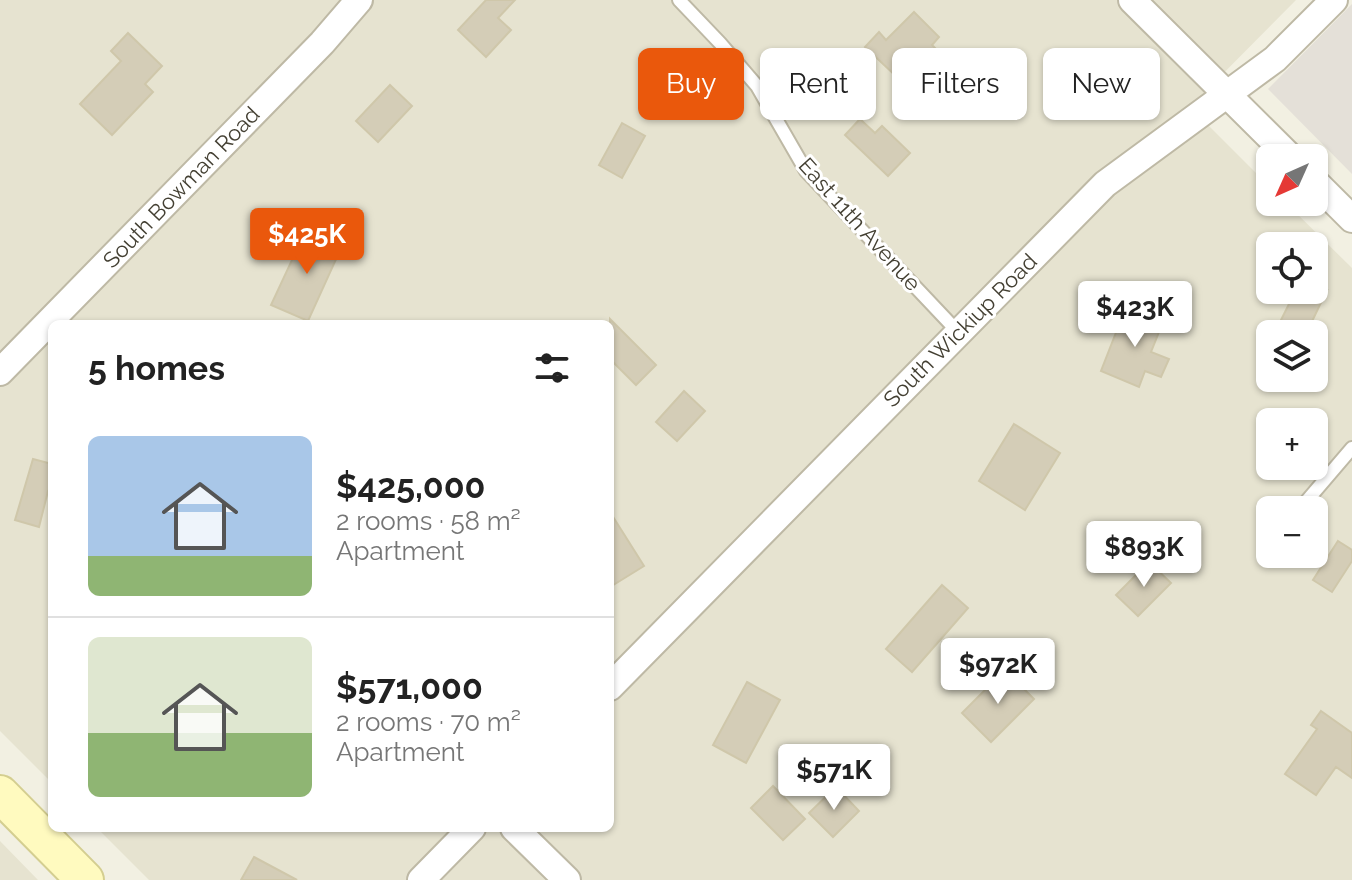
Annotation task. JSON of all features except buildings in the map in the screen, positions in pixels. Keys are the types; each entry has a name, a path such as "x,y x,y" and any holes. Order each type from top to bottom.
{"main road":[{"path":"0,794 85,880"}],"street":[{"name":"South Bowman Road","path":"51,320 300,66 359,0"},
{"path":"1132,0 1277,144"},
{"name":"South Wickiup Road","path":"614,683 1105,184 1275,59 1334,0"},
{"path":"1328,195 1352,219"},
{"name":"South Bowman Road","path":"0,372 48,323"},
{"path":"421,880 468,832"},
{"path":"518,832 567,880"}],"lane":[{"name":"East 11th Avenue","path":"679,0 757,86 806,171 958,332"},
{"path":"1311,496 1352,448"}],"shaded area":[{"path":"0,0 1296,0 1190,107 1256,173 1256,216 1299,216 1315,232 1256,232 1256,304 1328,304 1328,244 1352,268 1352,880 149,880 101,832 614,832 614,320 48,320 48,779 0,731"},
{"path":"1352,4 1352,174 1328,150 1328,144 1322,144 1268,89"},
{"path":"0,841 38,880 0,880"}]}
